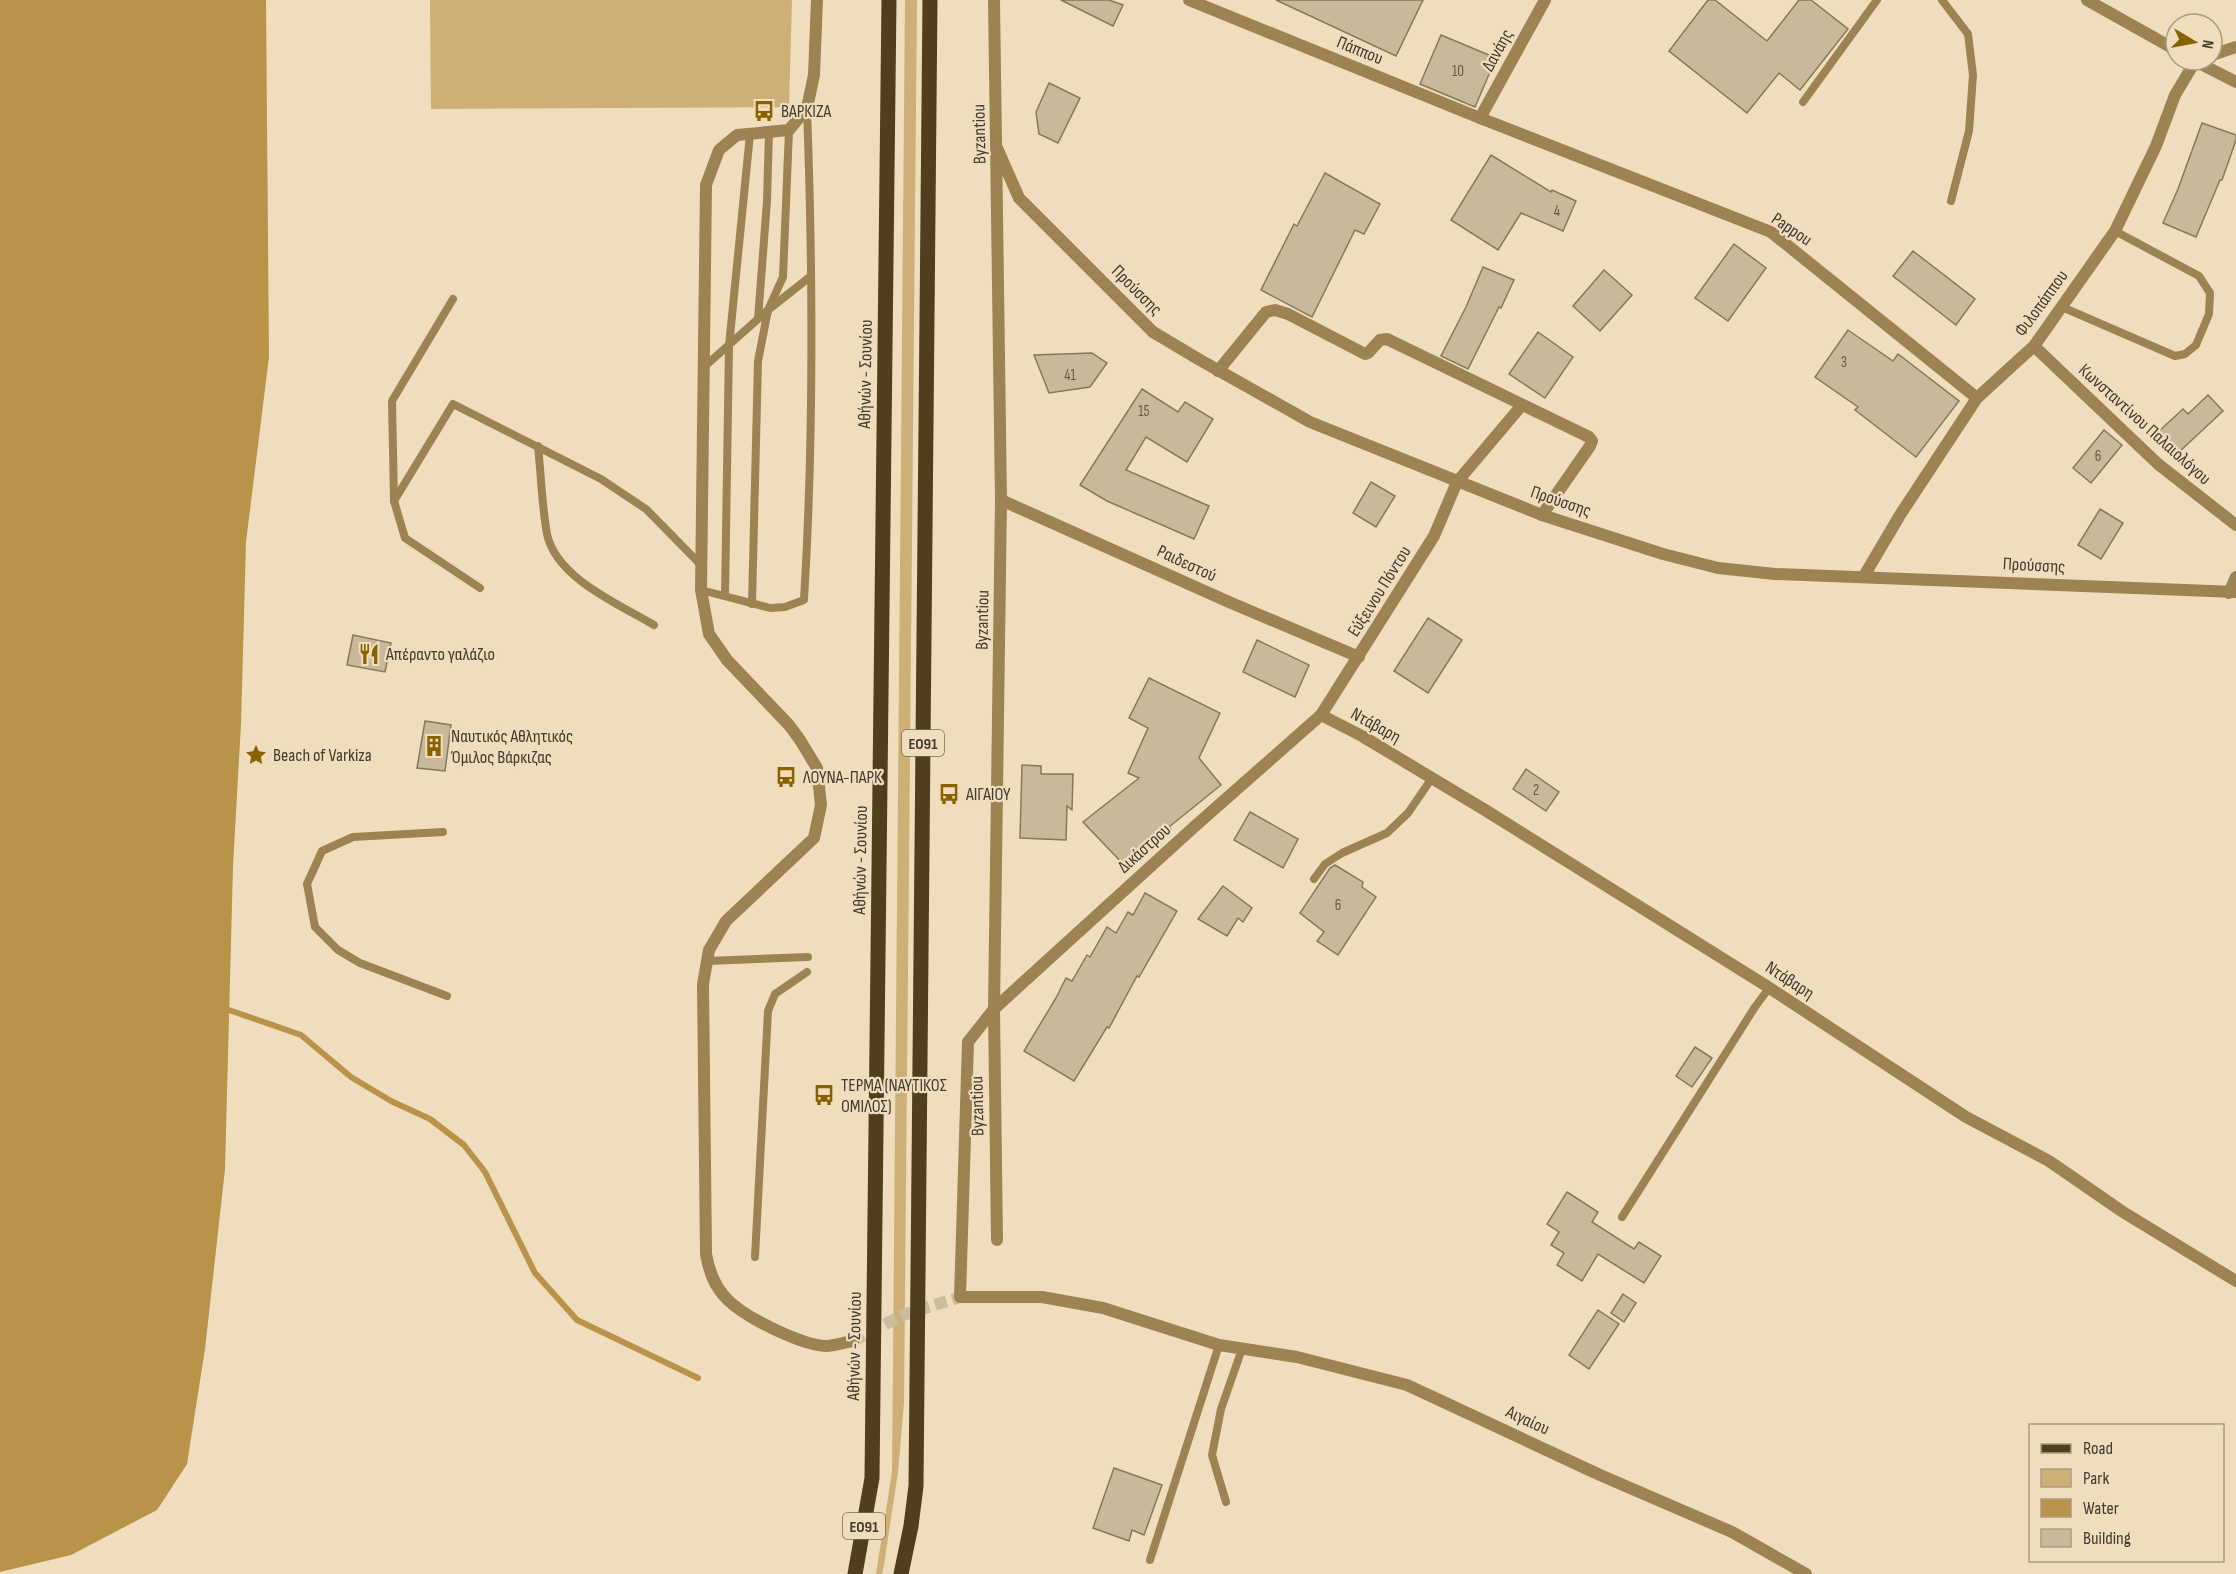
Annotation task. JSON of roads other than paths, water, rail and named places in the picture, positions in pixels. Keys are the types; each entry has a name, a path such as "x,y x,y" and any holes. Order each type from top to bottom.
{"main road":[{"name":"Αθήνών - Σουνίου","path":"855,1574 872,1478 889,0"},
{"name":"ΕΟ91","path":"901,1574 916,1486 930,0"}],"street":[{"path":"817,0 814,75 807,108 789,130 737,135 719,150 706,185 701,590 709,634 727,660 789,725 800,740 817,768 821,805 814,838 726,921 709,950 703,984 706,1254 711,1277 727,1299 764,1324 801,1340 827,1346 853,1341"},
{"name":"Byzantiou","path":"994,0 1001,500 994,1009 997,1240"},
{"name":"Πάππου","path":"1189,0 1480,118 1771,232 1977,398"},
{"name":"Δανάης","path":"1480,118 1545,0"},
{"path":"2087,0 2164,43"},
{"name":"Φιλοπάππου","path":"1864,576 1900,515 1977,398 2034,346 2115,231 2156,146 2175,95 2188,72"},
{"path":"2217,72 2236,82"},
{"name":"Προύσσης","path":"997,148 1019,198 1153,332 1310,422 1542,515 1663,554 1718,568 1775,574 2232,592"},
{"path":"1218,371 1266,312 1275,310 1288,314 1365,354 1380,340 1387,339 1589,437 1592,441 1542,515"},
{"name":"Κωνσταντίνου Παλαιολόγου","path":"2034,346 2158,464 2236,525"},
{"name":"Εύξεινου Πόντου","path":"1321,715 1434,536 1457,482 1522,405"},
{"name":"Ραιδεστού","path":"1001,500 1229,603 1359,657"},
{"path":"2232,592 2236,577"},
{"name":"Δικάστρου","path":"1219,1345 1103,1308 1042,1297 960,1297 968,1042 994,1009 1321,715"},
{"name":"Ντάβαρη","path":"1321,715 1362,736 1432,778 1769,988 1966,1117 2049,1161 2123,1212 2236,1281"},
{"name":"Αιγαίου","path":"1219,1345 1297,1357 1407,1385 1600,1475 1732,1532 1806,1574"}],"lane":[{"path":"1803,102 1877,0"},
{"path":"1942,0 1968,34 1973,75 1969,131 1951,201"},
{"path":"701,590 770,608 785,607 804,600 808,518 811,276 807,108"},
{"path":"752,604 758,361 768,310 783,277 789,130"},
{"path":"758,319 767,201 769,132"},
{"path":"725,596 729,346 750,134"},
{"path":"2062,307 2175,356 2186,354 2196,345 2209,314 2210,293 2199,276 2115,231"},
{"path":"704,366 811,276"},
{"path":"453,299 392,400 394,501 405,538 480,588"},
{"path":"394,501 453,404 601,479 646,509 701,566"},
{"path":"538,446 548,536 557,555 579,581 654,625"},
{"path":"1314,879 1325,864 1342,853 1387,833 1408,813 1432,778"},
{"path":"443,832 353,837 321,851 307,884 315,927 338,950 360,963 447,996"},
{"path":"707,961 808,957"},
{"path":"755,1257 768,1011 775,993 807,972"},
{"path":"1622,1217 1769,988"},
{"path":"1150,1560 1219,1345"},
{"path":"1226,1502 1212,1455 1221,1409 1242,1349"}],"water":[{"path":"0,0 266,0 269,357 246,542 241,724 233,866 225,1169 205,1349 187,1464 157,1510 71,1555 0,1572"}],"waterway":[{"path":"229,1010 301,1035 351,1077 391,1101 430,1119 464,1145 485,1172 535,1273 577,1320 698,1378"}],"tunnel":[{"path":"853,1341 903,1315 960,1297"}],"place":[{"name":"ΒΑΡΚΙΖΑ","path":"764,111"},
{"name":"Απέραντο γαλάζιο","path":"369,654"},
{"name":"Ναυτικός Αθλητικός Όμιλος Βάρκιζας","path":"434,746"},
{"name":"Beach of Varkiza","path":"256,755"},
{"name":"ΛΟΥΝΑ-ΠΑΡΚ","path":"786,777"},
{"name":"ΑΙΓΑΙΟΥ","path":"949,794"},
{"name":"ΤΕΡΜΑ (ΝΑΥΤΙΚΟΣ ΟΜΙΛΟΣ)","path":"824,1095"}]}
